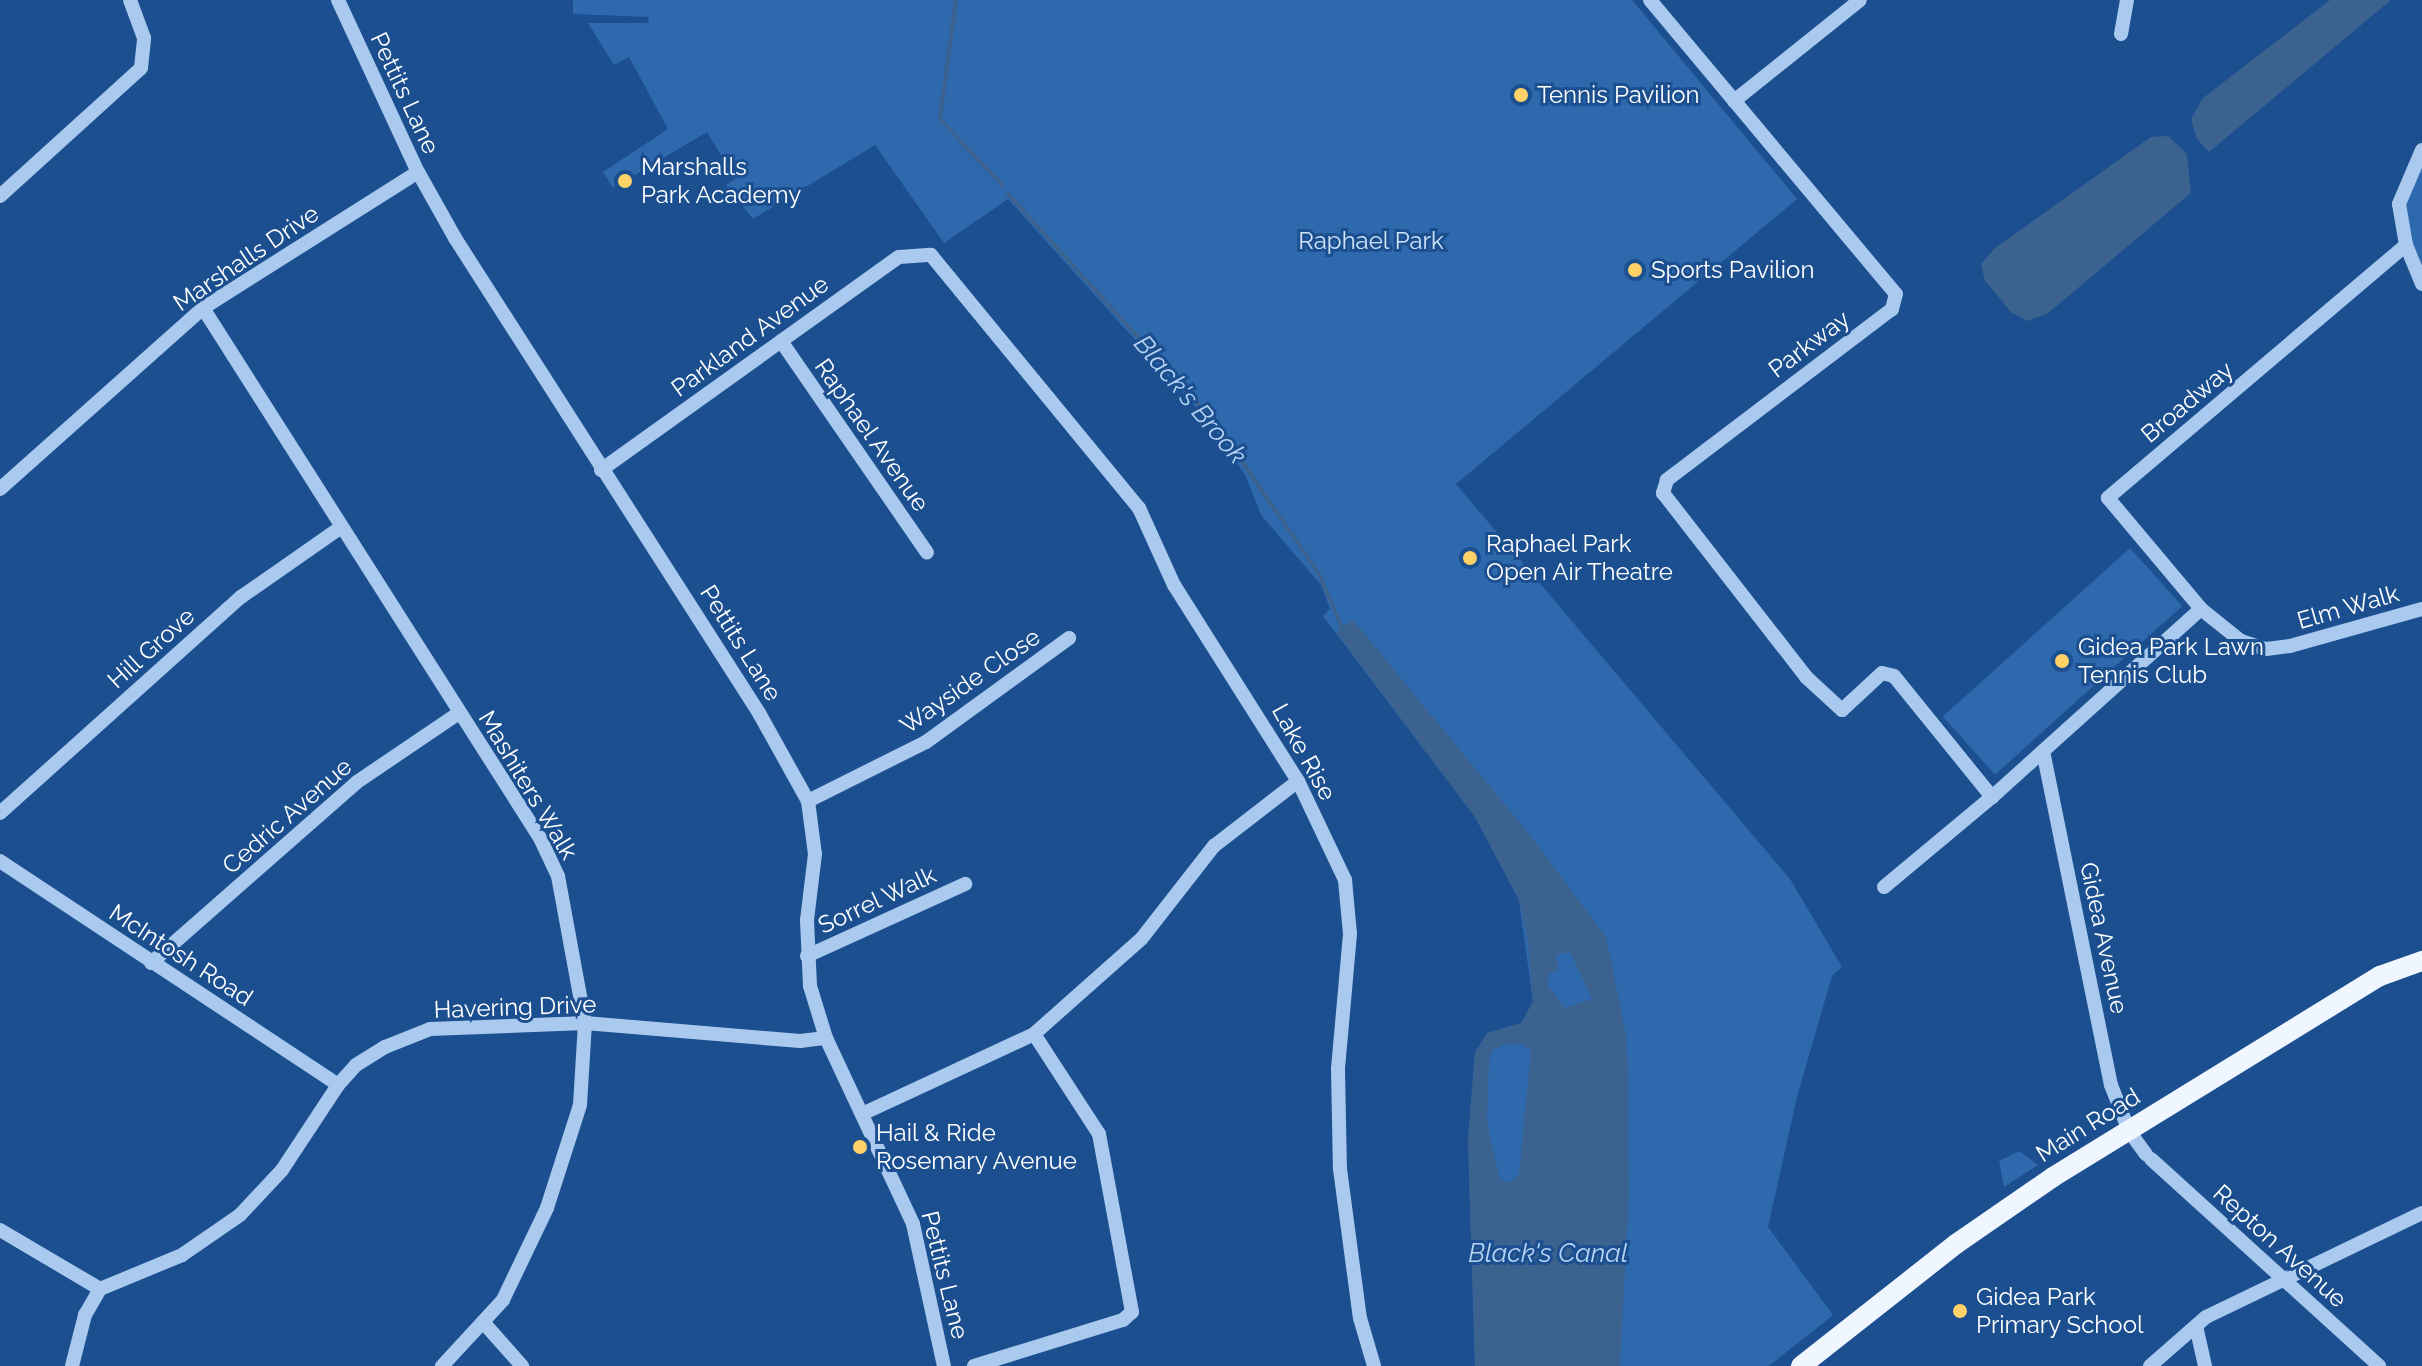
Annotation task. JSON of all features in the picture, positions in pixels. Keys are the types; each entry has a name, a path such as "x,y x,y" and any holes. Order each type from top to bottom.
{"main road":[{"name":"Main Road","path":"1801,1366 1956,1244 2129,1131 2380,976 2422,961"}],"street":[{"path":"0,196 141,68 144,38 130,0"},
{"name":"Pettits Lane","path":"338,0 418,172 601,470 759,713 808,801 815,854 807,956 810,986 826,1038 913,1224 944,1366"},
{"name":"Parkway","path":"1650,0 1896,299 1892,309 1667,480 1663,493 1836,709 1882,673 1894,676 1992,797"},
{"path":"1734,101 1860,0"},
{"path":"2121,34 2127,0"},
{"path":"2422,150 2399,204 2406,245 2422,284"},
{"name":"Marshalls Drive","path":"0,489 203,308 418,172"},
{"name":"Broadway","path":"2201,609 2108,498 2406,245"},
{"name":"Parkland Avenue","path":"601,470 899,257 931,255"},
{"name":"Lake Rise","path":"931,255 1139,508 1174,585 1298,781 1345,880 1350,934 1338,1069 1340,1169 1360,1318 1374,1366"},
{"name":"Mashiters Walk","path":"203,308 340,528 540,838 558,876 585,1023 580,1105 566,1154 503,1300 442,1366"},
{"name":"Raphael Avenue","path":"781,341 927,553"},
{"name":"Hill Grove","path":"0,813 241,597 340,528"},
{"path":"1884,887 1992,797 2201,609"},
{"name":"Elm Walk","path":"2201,609 2241,641 2266,649 2422,609"},
{"name":"Wayside Close","path":"808,801 926,742 1069,638"},
{"name":"Cedric Avenue","path":"151,963 357,782 459,713"},
{"name":"Gidea Avenue","path":"2043,751 2111,1085 2129,1131"},
{"path":"862,1114 1034,1034 1142,938 1214,846 1298,781"},
{"name":"McIntosh Road","path":"0,861 338,1085"},
{"name":"Sorrel Walk","path":"807,956 965,884"},
{"name":"Havering Drive","path":"100,1289 182,1255 240,1215 282,1170 338,1085 375,1053 430,1029 585,1023 800,1041 826,1038"},
{"path":"974,1366 1123,1320 1134,1304 1099,1134 1034,1034"},
{"name":"Repton Avenue","path":"2129,1131 2148,1156 2379,1366"},
{"path":"2150,1366 2196,1326 2422,1213"},
{"path":"0,1230 100,1289 85,1315 72,1366"},
{"path":"483,1322 522,1366"},
{"path":"2196,1326 2205,1366"}],"green space":[{"name":"Raphael Park","path":"573,0 1632,0 1797,199 1456,484 1790,879 1842,967 1832,976 1797,1097 1768,1227 1833,1315 1769,1366 1475,1366 1468,1139 1475,1053 1487,1033 1521,1023 1533,1002 1519,900 1475,817 1323,616 1330,609 1321,585 1261,515 1245,475 1213,426 1008,199 944,243 875,145 753,219 726,185 735,179 707,132 613,188 603,172 668,129 629,57 614,65 588,23 648,23 649,17 573,14"},
{"path":"2422,150 2422,284 2399,204"},
{"name":"Gidea Park Lawn Tennis Club","path":"2130,548 2182,606 1995,775 1943,717"},
{"path":"2019,1151 2038,1165 2004,1187 1999,1161"}],"water":[{"path":"2330,0 2391,0 2209,152 2197,139 2191,119 2203,98"},
{"path":"2168,136 2187,154 2191,193 2047,314 2027,321 2011,312 1985,281 1981,264 1995,248 2151,137"},
{"name":"Black's Canal","path":"1353,620 1530,835 1606,937 1627,1040 1629,1194 1620,1366 1475,1366 1468,1139 1475,1053 1487,1033 1521,1023 1533,1002 1528,940 1519,900 1475,817 1336,632","holes":["1570,952 1592,999 1565,1008 1548,986 1549,974 1559,969 1556,955","1505,1044 1522,1044 1531,1051 1519,1174 1510,1183 1500,1180 1487,1122 1489,1062 1492,1050"]}],"waterway":[{"name":"Black's Brook","path":"956,0 940,119 1002,185"},
{"name":"Black's Brook","path":"1008,194 1218,426 1319,574 1342,628"}],"place":[{"name":"Tennis Pavilion","path":"1521,95"},
{"name":"Marshalls Park Academy","path":"625,181"},
{"name":"Sports Pavilion","path":"1635,270"},
{"name":"Raphael Park Open Air Theatre","path":"1470,558"},
{"name":"Gidea Park Lawn Tennis Club","path":"2062,661"},
{"name":"Hail & Ride Rosemary Avenue","path":"860,1147"},
{"name":"Gidea Park Primary School","path":"1960,1311"}]}
